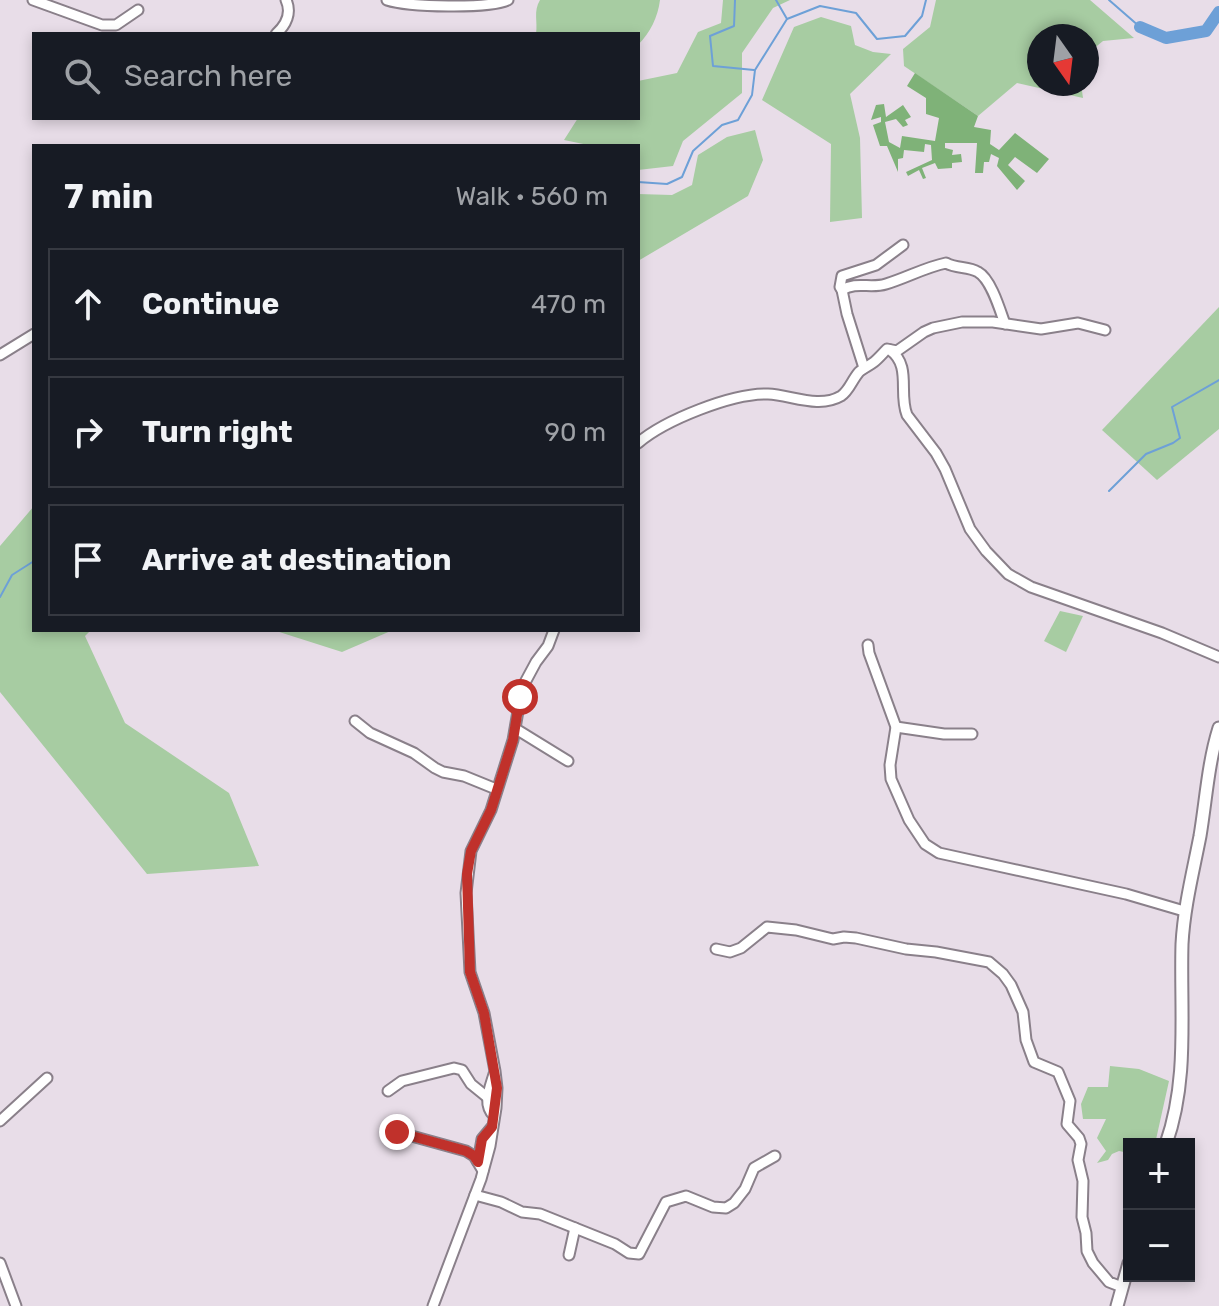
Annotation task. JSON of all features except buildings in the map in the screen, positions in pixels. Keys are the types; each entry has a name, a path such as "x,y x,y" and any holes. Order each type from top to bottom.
{"main road":[{"path":"1168,1138 1178,1101 1182,1061 1184,911 1219,728"},
{"path":"1117,1306 1123,1282"}],"street":[{"path":"33,0 102,25 116,25 138,10"},
{"path":"278,32 288,14 286,0"},
{"path":"387,0 402,4 435,2 457,6 499,4 508,0"},
{"path":"864,368 840,287 842,276 876,265 903,245"},
{"path":"842,290 857,284 870,287 886,284 946,263 981,274 995,296 1005,324"},
{"path":"887,349 897,351 924,332 962,322 993,322 1041,329 1078,323 1105,330"},
{"path":"0,355 32,335"},
{"path":"640,442 664,425 729,401 768,394 810,401 831,400 844,394 858,373 887,349"},
{"path":"887,349 901,361 907,415 940,461 970,529 1008,574 1031,587 1162,633 1219,657"},
{"path":"433,1306 490,1146 497,1088 484,1013 470,972 466,893 471,851 491,810 516,729 522,688 553,632"},
{"path":"868,645 896,727 891,779 909,820 925,844 939,853 1126,894 1184,911"},
{"path":"355,721 370,733 414,753 443,772 464,776 496,789"},
{"path":"896,727 944,734 972,734"},
{"path":"516,729 568,761"},
{"path":"716,949 730,952 741,948 767,927 936,952 995,965 1011,985 1023,1012 1026,1040 1034,1062 1058,1072 1070,1101 1067,1124 1081,1144 1078,1160 1083,1181 1082,1217 1087,1251 1109,1282 1122,1287"},
{"path":"388,1091 402,1081 454,1068 462,1070 471,1084 487,1097"},
{"path":"494,1116 489,1112 487,1097 495,1071"},
{"path":"0,1121 47,1078"},
{"path":"397,1132 466,1151 474,1156 481,1167"},
{"path":"475,1195 522,1212 540,1214 615,1244 629,1253 639,1254 666,1202 686,1196 713,1207 730,1206 748,1185 754,1168 775,1156"},
{"path":"569,1255 575,1228"},
{"path":"0,1263 16,1306"}],"green space":[{"path":"540,0 660,0 653,24 640,42 640,32 536,32"},
{"path":"723,0 790,0 773,8 742,53 742,93 683,141 673,166 640,170 640,144 583,144 564,140 577,120 640,120 640,81 677,73 698,32 721,23"},
{"path":"936,0 1090,0 1134,38 1103,41 1099,44 1099,24 1027,24 1027,85 1017,83 978,116 904,66 903,49 930,27"},
{"path":"821,17 851,26 855,45 873,52 891,54 850,94 860,138 862,218 830,222 831,144 762,100 794,27"},
{"path":"915,73 978,116 974,127 991,130 990,144 999,150 1015,133 1049,159 1037,173 1015,157 1008,165 1025,181 1017,190 997,166 999,158 991,154 989,162 984,162 983,173 975,173 977,143 945,143 945,148 953,150 952,155 961,154 962,162 952,163 952,168 938,169 935,163 922,168 926,178 923,179 919,170 908,176 906,172 932,160 931,145 925,144 924,152 904,150 903,158 898,159 898,172 887,146 880,146 873,125 881,122 881,117 871,120 876,105 884,104 886,117 903,105 911,117 905,120 908,125 903,127 896,119 885,122 889,142 900,148 902,136 935,141 939,118 926,114 926,98 907,86"},
{"path":"755,130 763,160 748,196 640,260 640,194 672,195 692,185 698,155 727,137"},
{"path":"1219,307 1219,429 1157,480 1102,430"},
{"path":"32,508 32,632 89,632 85,636 125,723 229,793 259,866 147,874 0,692 0,546"},
{"path":"1060,611 1083,616 1066,652 1044,641"},
{"path":"279,632 388,632 342,652"},
{"path":"1110,1066 1139,1069 1169,1081 1156,1138 1123,1138 1123,1152 1097,1163 1106,1151 1097,1138 1106,1119 1083,1119 1081,1104 1088,1087 1108,1087"}],"waterway":[{"path":"735,0 734,26 710,36 713,66 754,70"},
{"path":"776,0 787,19"},
{"path":"640,182 667,184 682,177 693,151 722,125 738,120 752,95 755,70 787,19 820,6 856,13 877,39 905,36 922,16 926,0"},
{"path":"1109,0 1140,27"},
{"path":"1140,27 1166,38 1206,31 1219,12"},
{"path":"1109,491 1146,454 1180,438 1172,407 1219,380"},
{"path":"0,597 12,575 32,562"}],"route":[{"path":"397,1132 466,1151 478,1162 482,1139 492,1127 497,1088 484,1013 470,972 467,874 471,851 491,810 513,740 520,697"}]}
